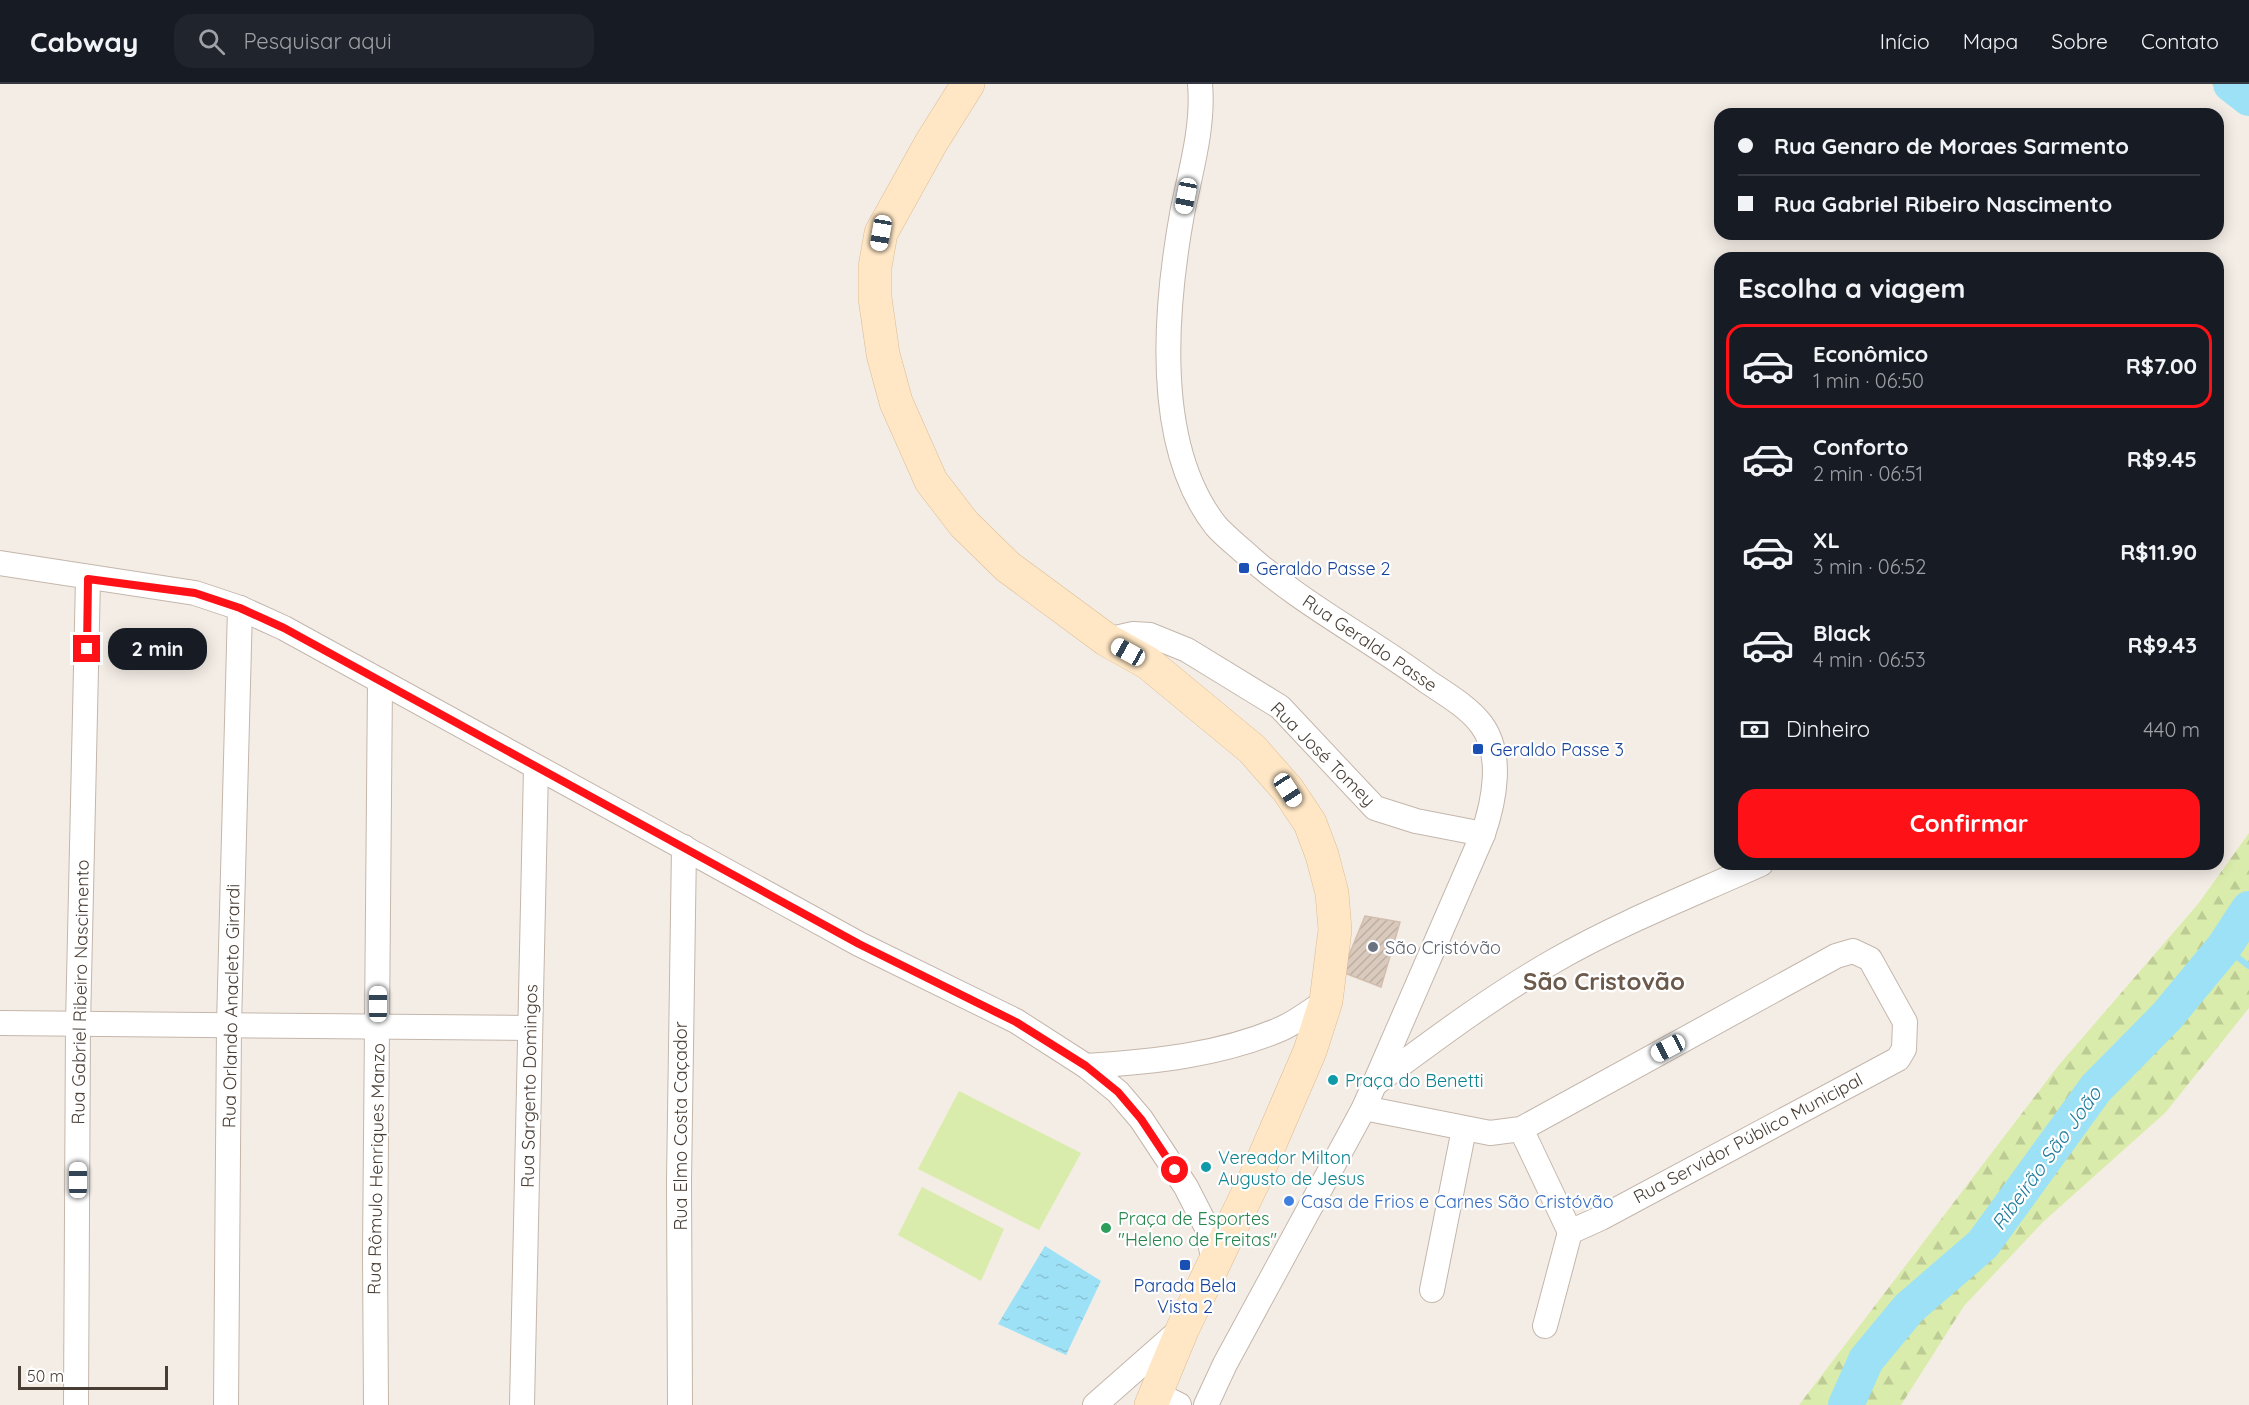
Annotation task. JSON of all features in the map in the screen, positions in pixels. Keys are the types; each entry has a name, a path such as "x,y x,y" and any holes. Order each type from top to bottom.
{"street":[{"path":"968,84 931,143 881,233 874,297 883,354 896,402 931,481 957,515 1008,567 1107,640 1148,663 1252,748 1288,790 1310,823 1322,855 1332,893 1335,930 1326,1001 1310,1051 1266,1154 1183,1328 1162,1401"},
{"name":"Rua Geraldo Passe","path":"1200,84 1197,139 1174,262 1168,318 1171,391 1178,440 1192,490 1217,527 1266,573 1396,658 1462,707 1482,725 1491,746 1494,771 1491,809 1483,834 1376,1083 1206,1405"},
{"path":"0,563 88,579 195,593 240,608 284,628 859,944 1016,1022 1086,1066 1118,1092 1141,1119 1186,1187 1207,1228 1214,1262"},
{"name":"Rua Gabriel Ribeiro Nascimento","path":"76,1405 78,1025 88,579"},
{"name":"Rua Orlando Anacleto Girardi","path":"226,1405 230,1025 240,608"},
{"name":"Rua José Tomey","path":"1107,640 1133,634 1150,635 1187,650 1280,707 1375,808 1416,821 1483,834"},
{"name":"Rua Rômulo Henriques Manzo","path":"376,1405 375,1254 380,681"},
{"name":"Rua Sargento Domingos","path":"522,1405 536,768"},
{"name":"Rua Elmo Costa Caçador","path":"680,1405 679,1169 684,848"},
{"path":"1376,1083 1496,996 1556,960 1639,919 1748,870"},
{"name":"Rua Servidor Público Municipal","path":"1521,1129 1836,956 1853,951 1870,959 1905,1022 1904,1049 1898,1059 1601,1218 1570,1232"},
{"path":"1086,1066 1183,1056 1246,1042 1286,1027 1326,1001"},
{"path":"0,1023 530,1028"},
{"path":"1364,1108 1490,1133 1521,1129 1570,1232 1545,1326"},
{"path":"1432,1290 1464,1129"},
{"path":"1095,1405 1183,1328"}],"green space":[{"path":"2211,84 2249,84 2249,116"},
{"path":"2249,833 2249,1008 2166,1112 2043,1222 1964,1306 1901,1405 1799,1405 2058,1066 2198,904"},
{"path":"959,1091 1081,1153 1039,1230 918,1169"},
{"path":"922,1187 1004,1229 981,1281 898,1235"}],"water":[{"path":"1045,1246 1101,1281 1066,1355 998,1324"}],"building":[{"name":"São Cristóvão","path":"1365,916 1400,922 1381,987 1342,972"}],"waterway":[{"name":"Ribeirão São João","path":"2231,84 2249,98"},
{"name":"Ribeirão São João","path":"1846,1405 1866,1360 1909,1308 1983,1244 2096,1088 2167,1016 2224,947 2249,909"},
{"path":"2224,947 2249,966"}],"place":[{"name":"Geraldo Passe 2","path":"1244,568"},
{"name":"Geraldo Passe 3","path":"1478,749"},
{"name":"São Cristóvão","path":"1373,947"},
{"name":"Praça do Benetti","path":"1333,1080"},
{"name":"Vereador Milton Augusto de Jesus","path":"1206,1167"},
{"name":"Casa de Frios e Carnes São Cristóvão","path":"1289,1201"},
{"name":"Praça de Esportes \"Heleno de Freitas\"","path":"1106,1228"},
{"name":"Parada Bela Vista 2","path":"1185,1265"}],"district":[{"name":"São Cristovão","path":"1604,981"}],"route":[{"path":"87,649 88,579 195,593 240,608 284,628 859,944 1016,1022 1086,1066 1118,1092 1141,1119 1175,1170"}]}
